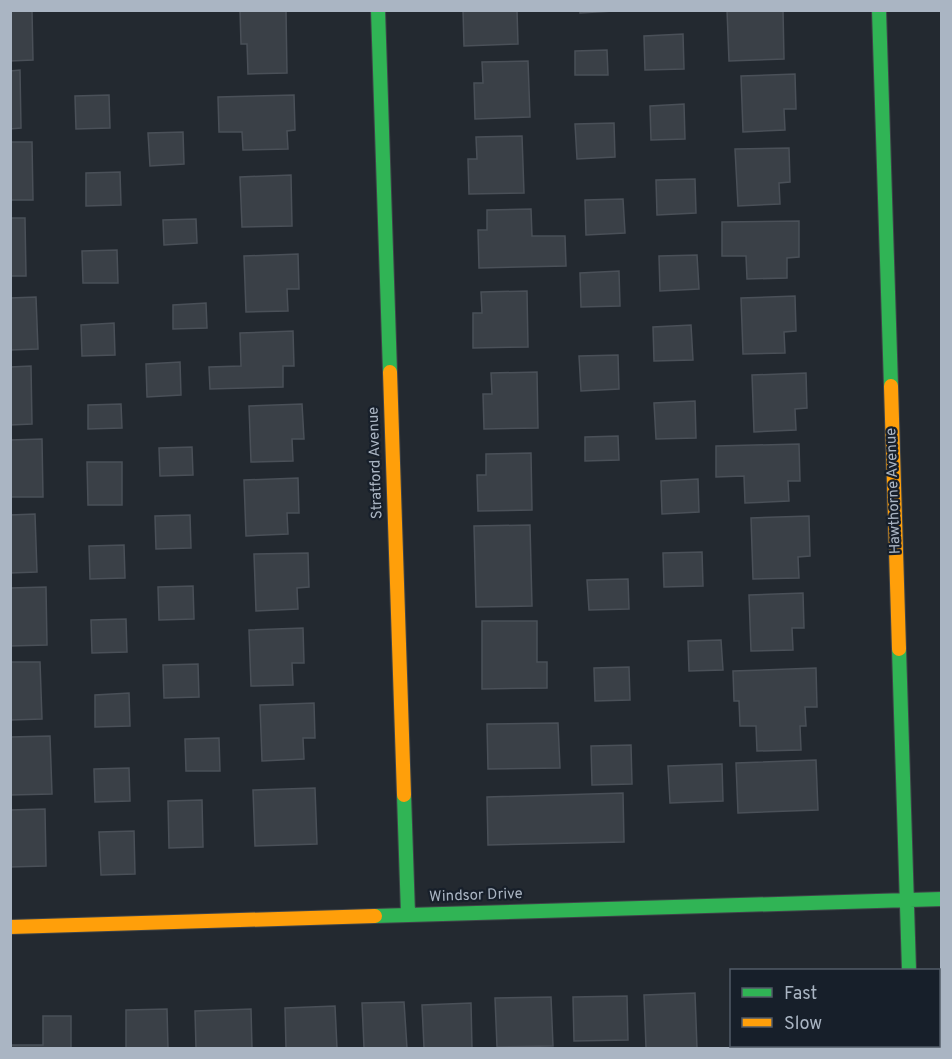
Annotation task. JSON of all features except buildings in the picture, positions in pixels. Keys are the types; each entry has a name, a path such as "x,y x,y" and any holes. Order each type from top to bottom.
{"street":[{"name":"Stratford Avenue","path":"378,10 408,914"},
{"name":"Hawthorne Avenue","path":"879,10 909,969"},
{"name":"Windsor Drive","path":"10,927 942,898"}],"traffic: fast":[{"path":"378,10 390,372"},
{"path":"879,10 891,386"},
{"path":"899,649 909,969"},
{"path":"404,795 408,914"},
{"path":"375,916 942,899"}],"traffic: slow":[{"path":"390,372 404,795"},
{"path":"891,386 899,649"},
{"path":"10,927 375,916"}]}
